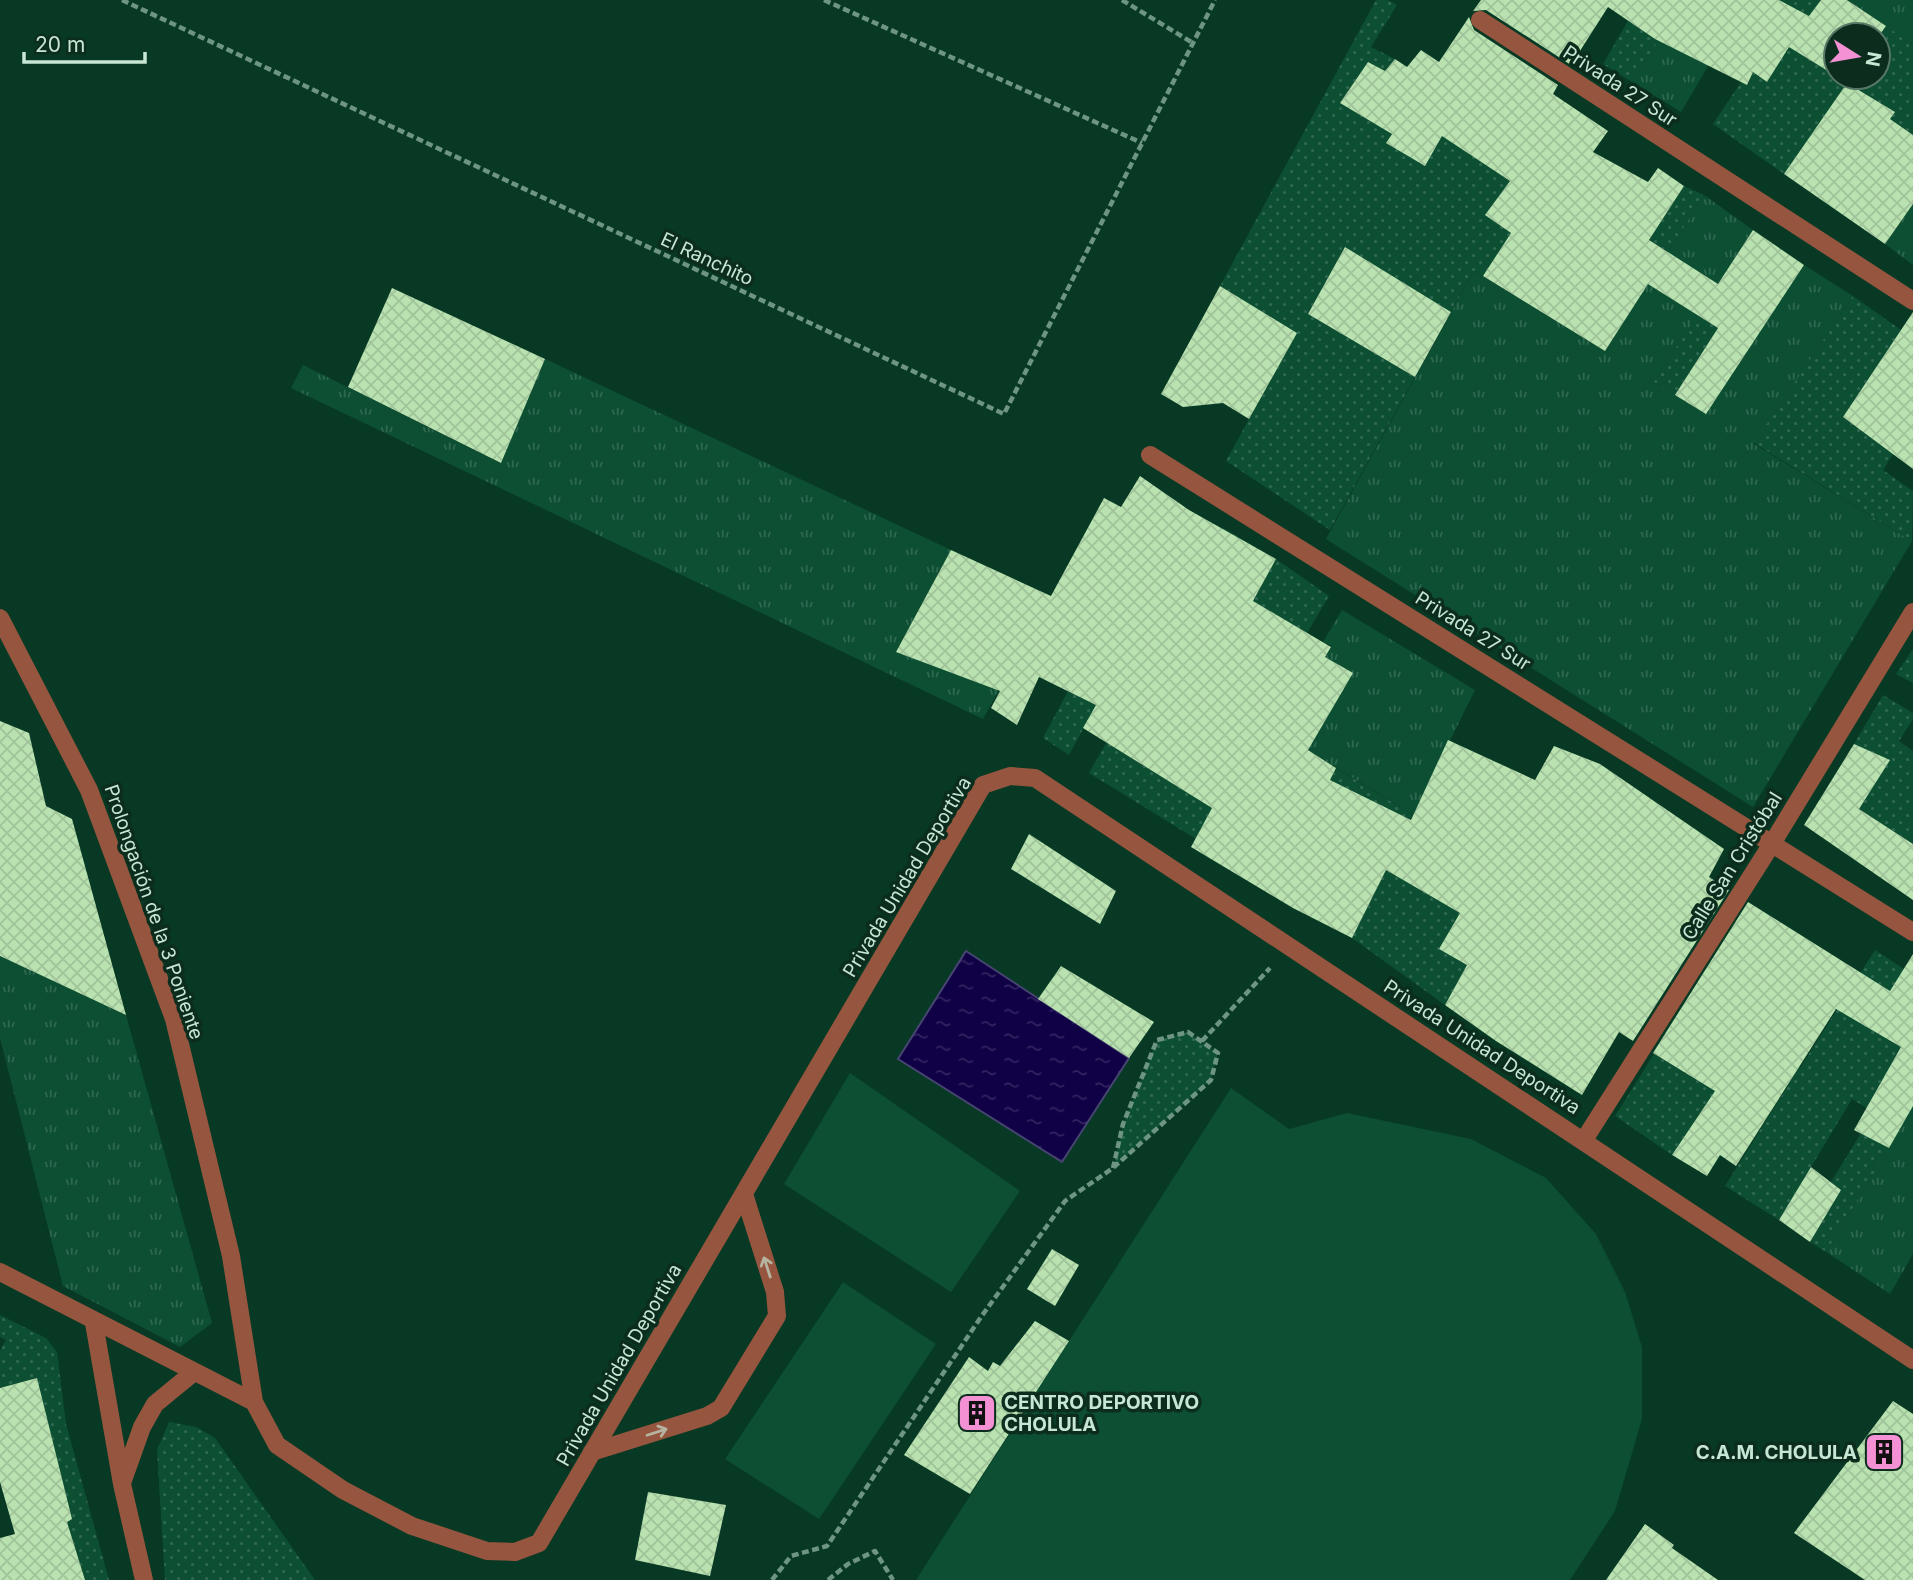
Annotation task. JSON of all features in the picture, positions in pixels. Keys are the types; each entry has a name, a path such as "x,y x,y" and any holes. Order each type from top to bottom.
{"street":[{"name":"Privada 27 Sur","path":"1480,20 1913,301"},
{"name":"Privada 27 Sur","path":"1150,455 1773,842 1913,932"},
{"name":"Calle San Cristóbal","path":"1584,1140 1773,842 1913,612"},
{"name":"Prolongación de la 3 Poniente","path":"0,618 89,790 174,1019 231,1256 254,1402"},
{"name":"Privada Unidad Deportiva","path":"254,1402 277,1445 343,1490 412,1526 487,1551 515,1552 539,1543 983,785 1010,776 1035,778 1913,1360"},
{"path":"592,1452 707,1416 721,1408 778,1316 775,1292 744,1194"},
{"path":"0,1272 94,1323 254,1402"},
{"path":"94,1323 122,1484 144,1580"},
{"path":"122,1484 142,1427 155,1404 194,1372"}],"path":[{"name":"El Ranchito","path":"122,0 1004,414 1215,0"},
{"path":"824,0 1142,143"},
{"path":"1122,0 1193,43"},
{"path":"1202,1041 1291,946"},
{"path":"772,1580 790,1556 827,1546 981,1317 1065,1202 1113,1168 1211,1080 1218,1053 1188,1032 1157,1040 1122,1124 1113,1168"},
{"path":"828,1580 848,1564 875,1551 893,1580"}],"green space":[{"path":"1376,0 1388,0 1397,5 1371,47 1395,59 1385,71 1368,62 1340,103 1392,134 1386,143 1442,135 1510,181 1486,215 1511,233 1483,276 1474,271 1451,312 1345,248 1308,314 1415,377 1330,530 1226,461 1296,334 1220,286"},
{"path":"1683,0 1747,0 1681,112 1632,82"},
{"path":"1779,0 1821,0 1807,19 1822,49 1822,91 1842,91 1784,174 1713,124 1741,82 1747,85 1753,72 1767,82 1778,64"},
{"path":"1847,0 1913,0 1913,45 1892,31 1892,21 1878,21"},
{"path":"1628,21 1658,41 1632,82 1603,64"},
{"path":"1892,30 1913,45 1913,135 1890,119 1894,112 1861,91 1892,91"},
{"path":"1684,186 1704,195 1668,252 1649,240"},
{"path":"1704,195 1753,230 1654,382 1705,413 1804,265 1853,296 1754,444 1912,541 1753,807 1326,539 1474,271 1605,351"},
{"path":"1913,204 1913,265 1885,244"},
{"path":"1853,296 1901,330 1843,417 1893,454 1883,470 1913,491 1912,541 1754,443"},
{"path":"1697,315 1718,328 1675,395 1654,382"},
{"path":"545,359 951,550 896,652 945,670 1050,597 983,719 291,388 303,365 500,463"},
{"path":"1223,528 1252,545 1212,623 1112,746 1163,778 1216,801 1196,839 1089,773 1157,655"},
{"path":"1276,559 1329,596 1307,633 1253,601"},
{"path":"1342,610 1475,690 1413,815 1308,750 1352,673 1325,657 1332,646 1323,642"},
{"path":"1913,649 1913,683 1896,674"},
{"path":"1068,691 1096,705 1069,755 1043,738"},
{"path":"1883,695 1913,713 1913,719 1899,741 1913,751 1913,844 1859,809 1869,751 1854,744"},
{"path":"1336,768 1413,815 1379,866 1460,913 1513,880 1445,1005 1352,938 1379,884 1307,825","holes":["1351,790 1378,804 1363,838 1333,824"]},
{"path":"1875,950 1904,969 1868,1027 1901,1047 1895,1058 1913,1071 1913,1107 1900,1129 1852,1099 1779,1220 1725,1186 1789,1084 1775,1076 1777,1052 1800,1068"},
{"path":"0,956 126,1015 212,1323 180,1347 63,1286 0,1038"},
{"path":"1188,1032 1218,1053 1211,1080 1113,1168 1123,1124 1157,1040"},
{"path":"1654,1054 1715,1091 1672,1155 1615,1116"},
{"path":"850,1073 1020,1191 951,1292 784,1184"},
{"path":"1231,1088 1289,1129 1347,1113 1471,1139 1546,1178 1596,1234 1625,1292 1642,1347 1642,1419 1615,1511 1570,1580 916,1580"},
{"path":"1913,1107 1913,1254 1890,1294 1826,1252"},
{"path":"1861,1133 1889,1148 1826,1252 1810,1242 1841,1190 1831,1182"},
{"path":"843,1282 936,1344 819,1519 725,1459"},
{"path":"0,1315 46,1338 57,1352 66,1424 109,1580 85,1580 67,1522 37,1379 0,1388 0,1351 6,1340 0,1337"},
{"path":"169,1422 196,1427 215,1438 315,1580 165,1580 157,1450"}],"water":[{"path":"966,951 1129,1058 1062,1162 898,1059"}],"building":[{"path":"1481,0 1779,0 1809,16 1821,0 1847,0 1878,21 1822,21 1822,67 1789,47 1767,82 1753,72 1747,85 1655,39 1608,7 1571,65 1486,10 1473,11"},
{"path":"1469,17 1474,30 1558,85 1553,94 1608,131 1593,152 1648,182 1658,168 1684,186 1649,240 1718,284 1753,230 1804,265 1706,414 1675,395 1718,328 1648,284 1605,351 1483,276 1511,233 1485,215 1510,181 1442,136 1425,166 1386,143 1392,134 1340,103 1368,62 1385,71 1395,59 1407,67 1421,50 1439,62"},
{"path":"1841,91 1860,91 1895,112 1890,119 1913,135 1913,204 1885,244 1784,174"},
{"path":"1345,247 1451,312 1415,377 1308,314"},
{"path":"1220,286 1297,333 1249,419 1223,403 1183,407 1161,394"},
{"path":"392,288 545,359 501,463 348,387"},
{"path":"1913,312 1913,469 1843,417"},
{"path":"1140,476 1189,510 1276,559 1253,601 1331,647 1325,657 1353,673 1308,750 1336,768 1330,780 1411,820 1448,740 1535,780 1554,746 1600,764 1724,849 1709,877 1729,890 1633,1041 1619,1032 1582,1095 1445,1005 1467,965 1439,949 1460,913 1386,870 1352,938 1293,908 1191,847 1212,808 1083,728 1096,705 1039,677 1017,725 991,708 1000,691 896,652 951,550 1051,596 1104,498 1121,507"},
{"path":"0,721 29,733 46,806 72,819 126,1015 0,956"},
{"path":"1854,744 1890,760 1859,809 1913,844 1913,900 1804,825"},
{"path":"1029,834 1116,891 1100,924 1011,869"},
{"path":"1748,902 1890,991 1913,954 1913,1106 1889,1148 1854,1130 1901,1047 1836,1009 1736,1166 1720,1155 1707,1176 1672,1155 1715,1091 1653,1053"},
{"path":"1061,966 1154,1022 1129,1058 1038,999"},
{"path":"1811,1167 1841,1190 1810,1242 1779,1220"},
{"path":"1052,1249 1079,1265 1055,1306 1027,1289"},
{"name":"CENTRO DEPORTIVO CHOLULA","path":"1035,1321 1069,1341 970,1494 904,1455 969,1357 988,1371 993,1362 1000,1366"},
{"path":"37,1378 72,1519 67,1522 85,1580 0,1580 0,1538 15,1534 0,1482 0,1388"},
{"name":"C.A.M. CHOLULA","path":"1893,1401 1913,1414 1913,1580 1865,1580 1794,1533"},
{"path":"648,1492 726,1505 710,1576 635,1560"},
{"path":"1645,1524 1674,1545 1672,1548 1718,1580 1606,1580"}],"place":[{"name":"CENTRO DEPORTIVO CHOLULA","path":"977,1413"},
{"name":"C.A.M. CHOLULA","path":"1884,1452"}]}
